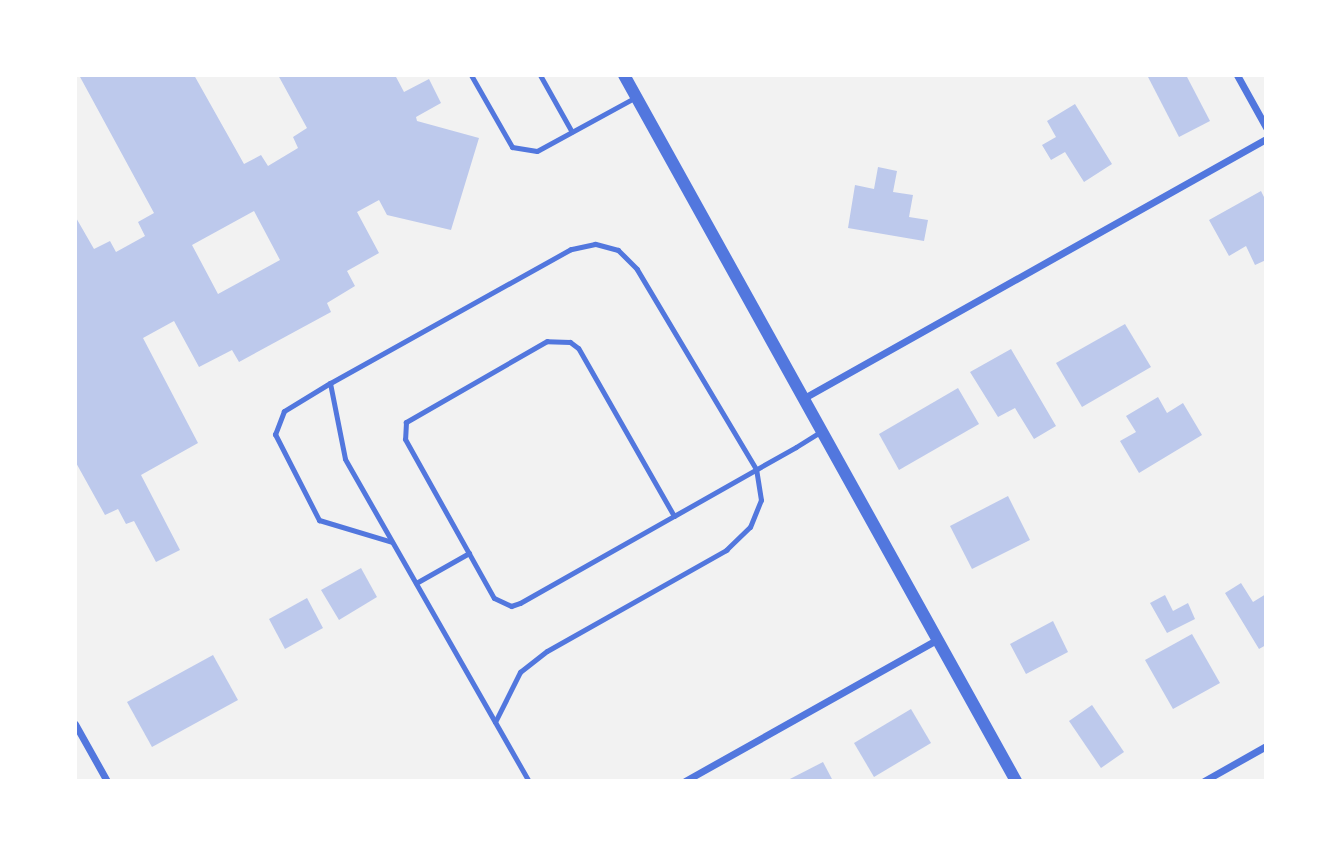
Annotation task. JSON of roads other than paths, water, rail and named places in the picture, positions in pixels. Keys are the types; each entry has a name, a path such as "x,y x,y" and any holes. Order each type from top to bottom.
{"street":[{"path":"624,75 1016,781"},
{"path":"1237,75 1266,127"},
{"path":"804,398 1266,139"},
{"path":"685,781 938,639"},
{"path":"75,724 107,781"},
{"path":"1204,781 1266,746"}],"lane":[{"path":"471,75 512,147 537,151 636,97"},
{"path":"540,75 572,132"},
{"path":"392,542 319,520 275,434 284,411 571,249 595,244 618,250 637,269 756,469 761,500 750,527 726,550 547,651 520,672 495,722"},
{"path":"674,516 578,348 570,342 547,341 405,422 405,439 494,598 511,606 674,516 822,431"},
{"path":"330,383 345,459 529,781"},
{"path":"416,583 469,553"}]}
